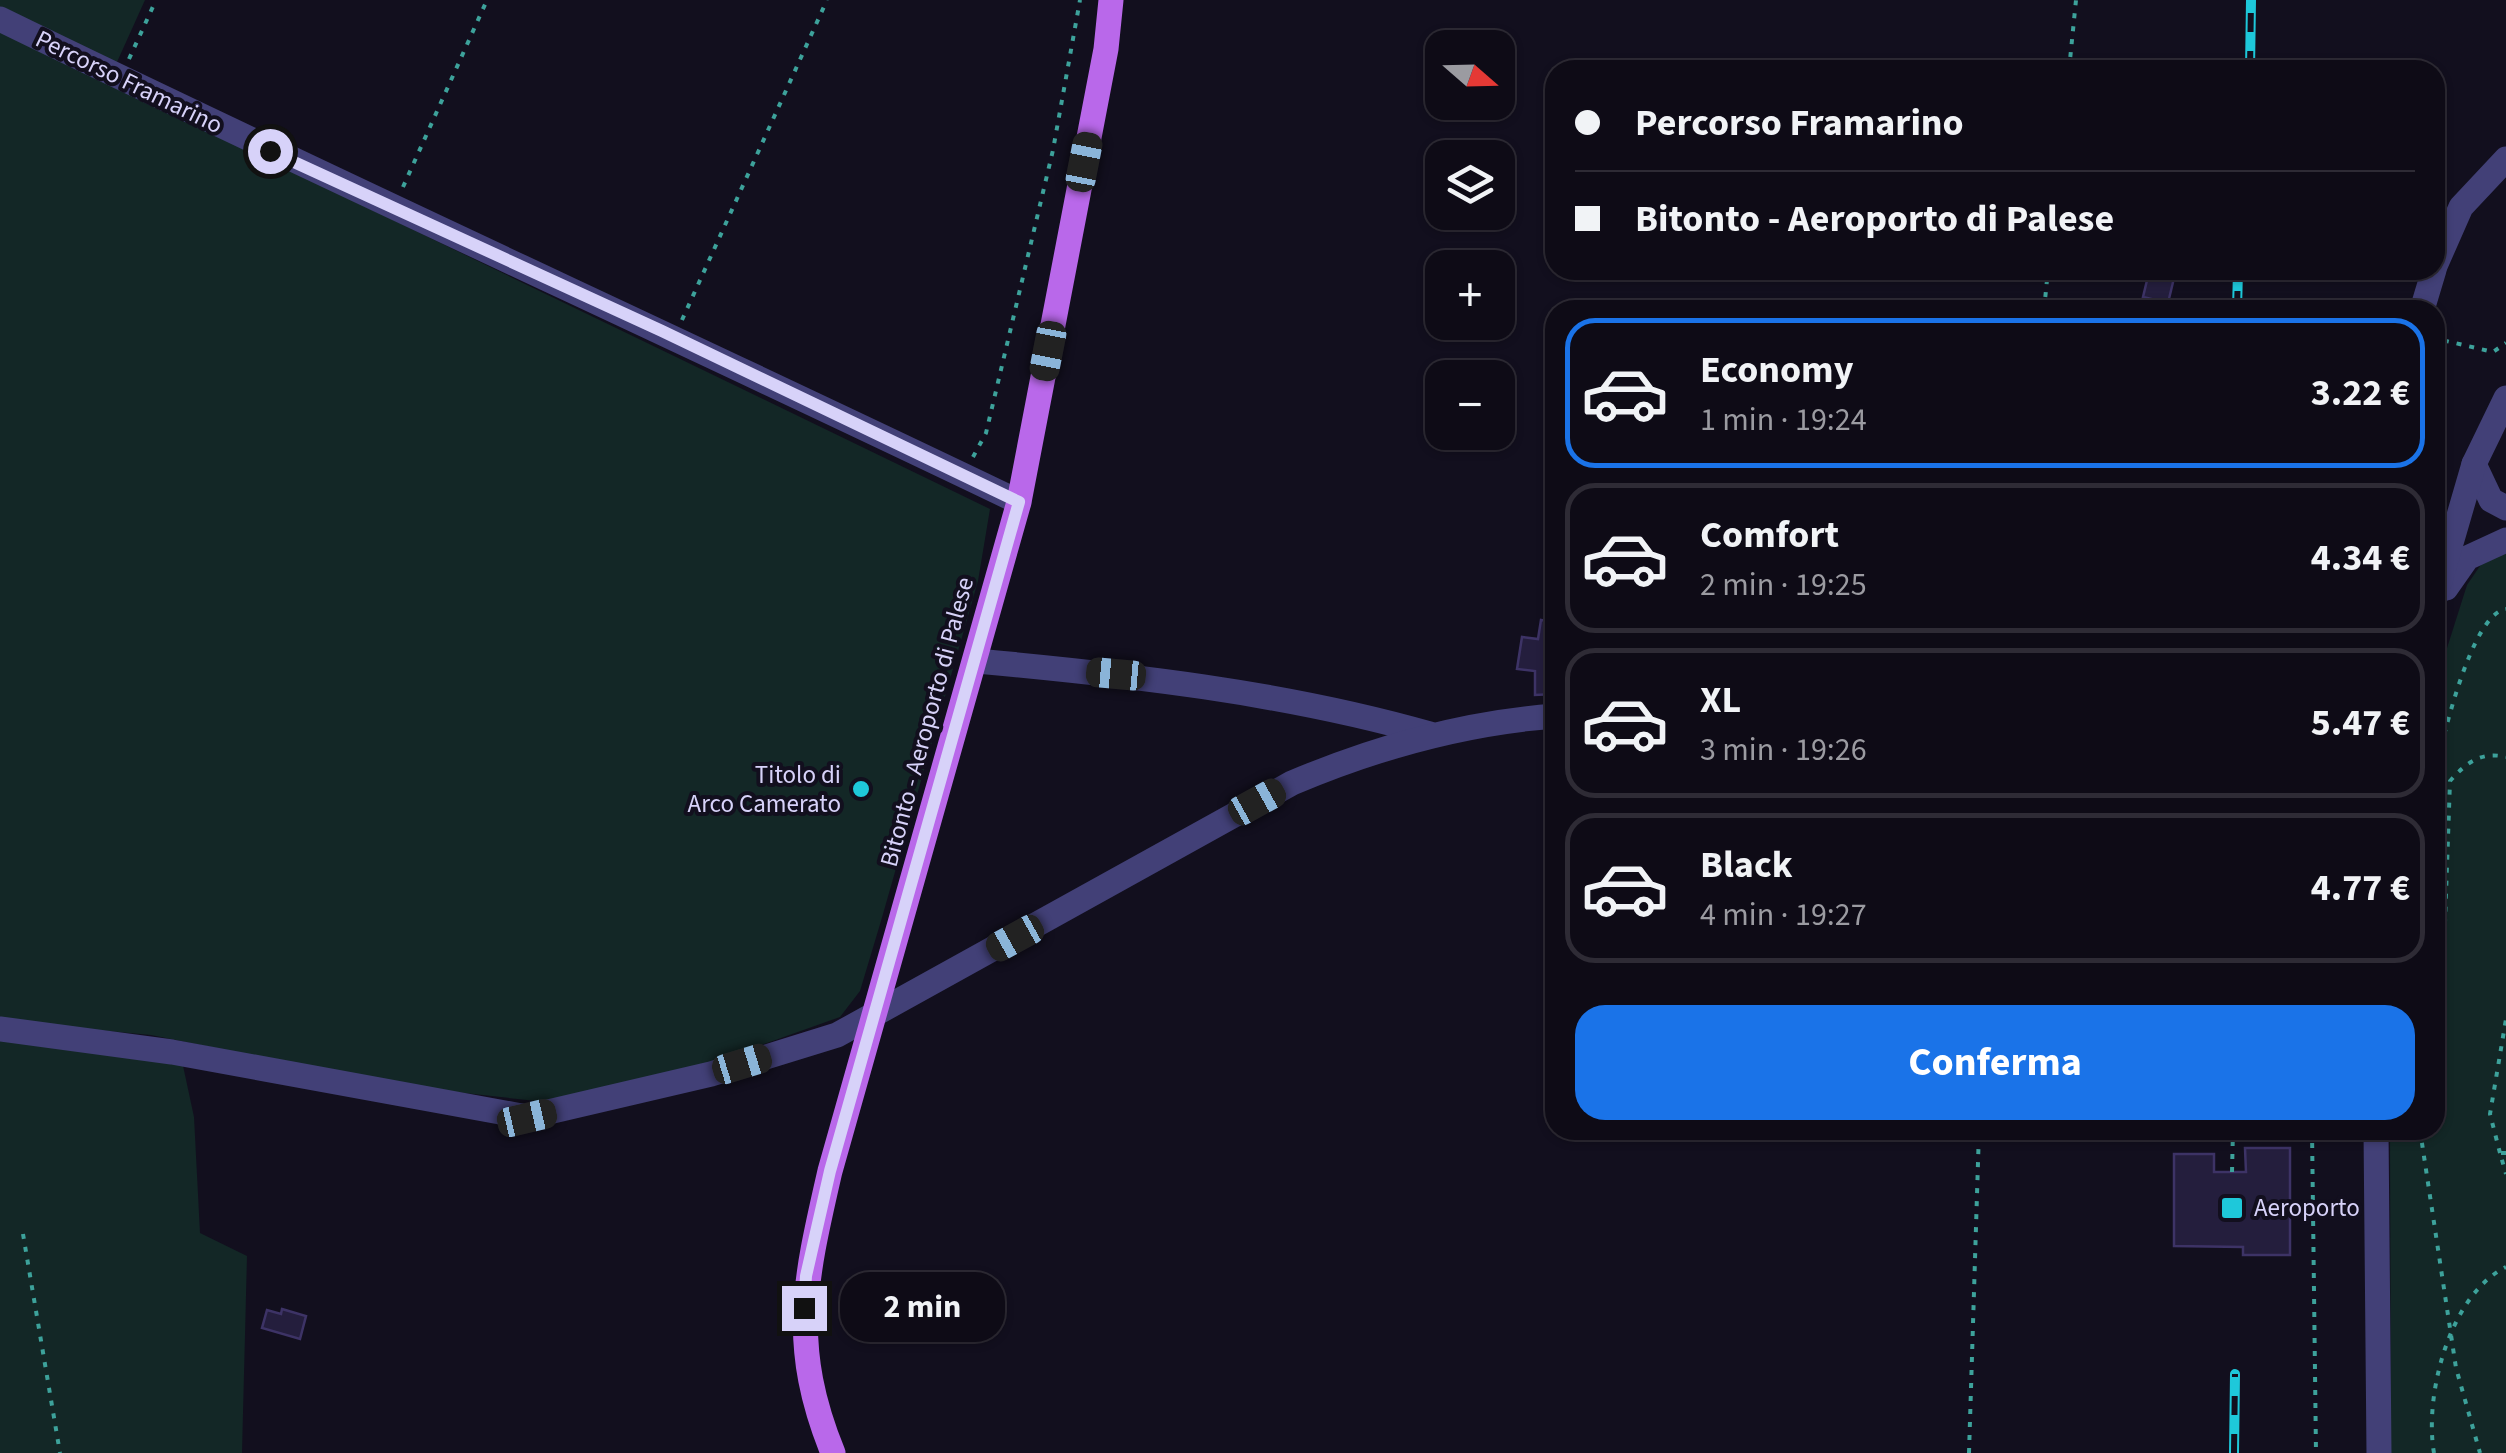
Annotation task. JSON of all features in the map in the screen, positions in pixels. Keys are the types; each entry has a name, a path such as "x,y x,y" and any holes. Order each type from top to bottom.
{"main road":[{"name":"Bitonto - Aeroporto di Palese","path":"832,1453 812,1394 803,1339 806,1276 830,1171 877,1016 1019,502 1106,49 1110,0"}],"street":[{"name":"Percorso Framarino","path":"0,19 1019,502"},
{"path":"2445,243 2461,207 2506,158"},
{"path":"2445,564 2474,464 2505,400"},
{"path":"2474,464 2492,500 2506,508"},
{"path":"2445,593 2466,558 2506,540"},
{"path":"977,661 1116,674 1319,707 1430,734"},
{"path":"0,1029 172,1052 527,1118 711,1074 836,1034 877,1016 1292,783 1362,754 1430,734 1545,717"},
{"path":"2376,1140 2379,1453"}],"path":[{"path":"120,78 156,0"},
{"path":"394,208 487,0"},
{"path":"680,324 827,0"},
{"path":"971,460 986,434 1053,150 1080,0"},
{"path":"2069,60 2076,0"},
{"path":"2445,341 2493,352 2506,344"},
{"path":"2445,737 2465,667 2491,616 2506,609"},
{"path":"2445,946 2450,781 2466,762 2484,756 2506,757"},
{"path":"2506,1019 2490,1114 2506,1174"},
{"path":"1969,1453 1979,1140"},
{"path":"2232,1172 2233,1140"},
{"path":"2312,1140 2316,1453"},
{"path":"2422,1140 2456,1368 2480,1453"},
{"path":"24,1234 60,1453"},
{"path":"2434,1453 2432,1391 2472,1293 2506,1268"}],"green space":[{"path":"0,0 145,0 108,82 990,509 978,581 881,921 860,991 840,1017 708,1064 545,1102 410,1087 151,1035 0,1021"},
{"path":"2506,549 2506,1453 2391,1453 2390,1140 2445,1140 2445,654 2467,585 2482,563"},
{"path":"0,1030 179,1047 194,1117 200,1233 247,1256 242,1453 0,1453"}],"building":[{"path":"2147,280 2174,280 2169,300 2143,297"},
{"path":"1541,620 1545,621 1545,694 1535,695 1535,671 1517,669 1522,637 1538,639"},
{"path":"2245,1148 2290,1148 2290,1255 2243,1255 2243,1247 2174,1246 2174,1154 2214,1154 2214,1172 2246,1172"},
{"path":"282,1309 306,1316 300,1339 262,1328 267,1310 281,1314"}],"railway":[{"path":"2250,60 2251,0"},
{"path":"2237,300 2238,280"},
{"path":"2234,1453 2235,1374"}],"place":[{"name":"Titolo di Arco Camerato","path":"861,789"},
{"name":"Aeroporto","path":"2232,1208"}],"route":[{"path":"270,151 662,331 1019,502 877,1016 830,1171 806,1276 804,1308"}]}
